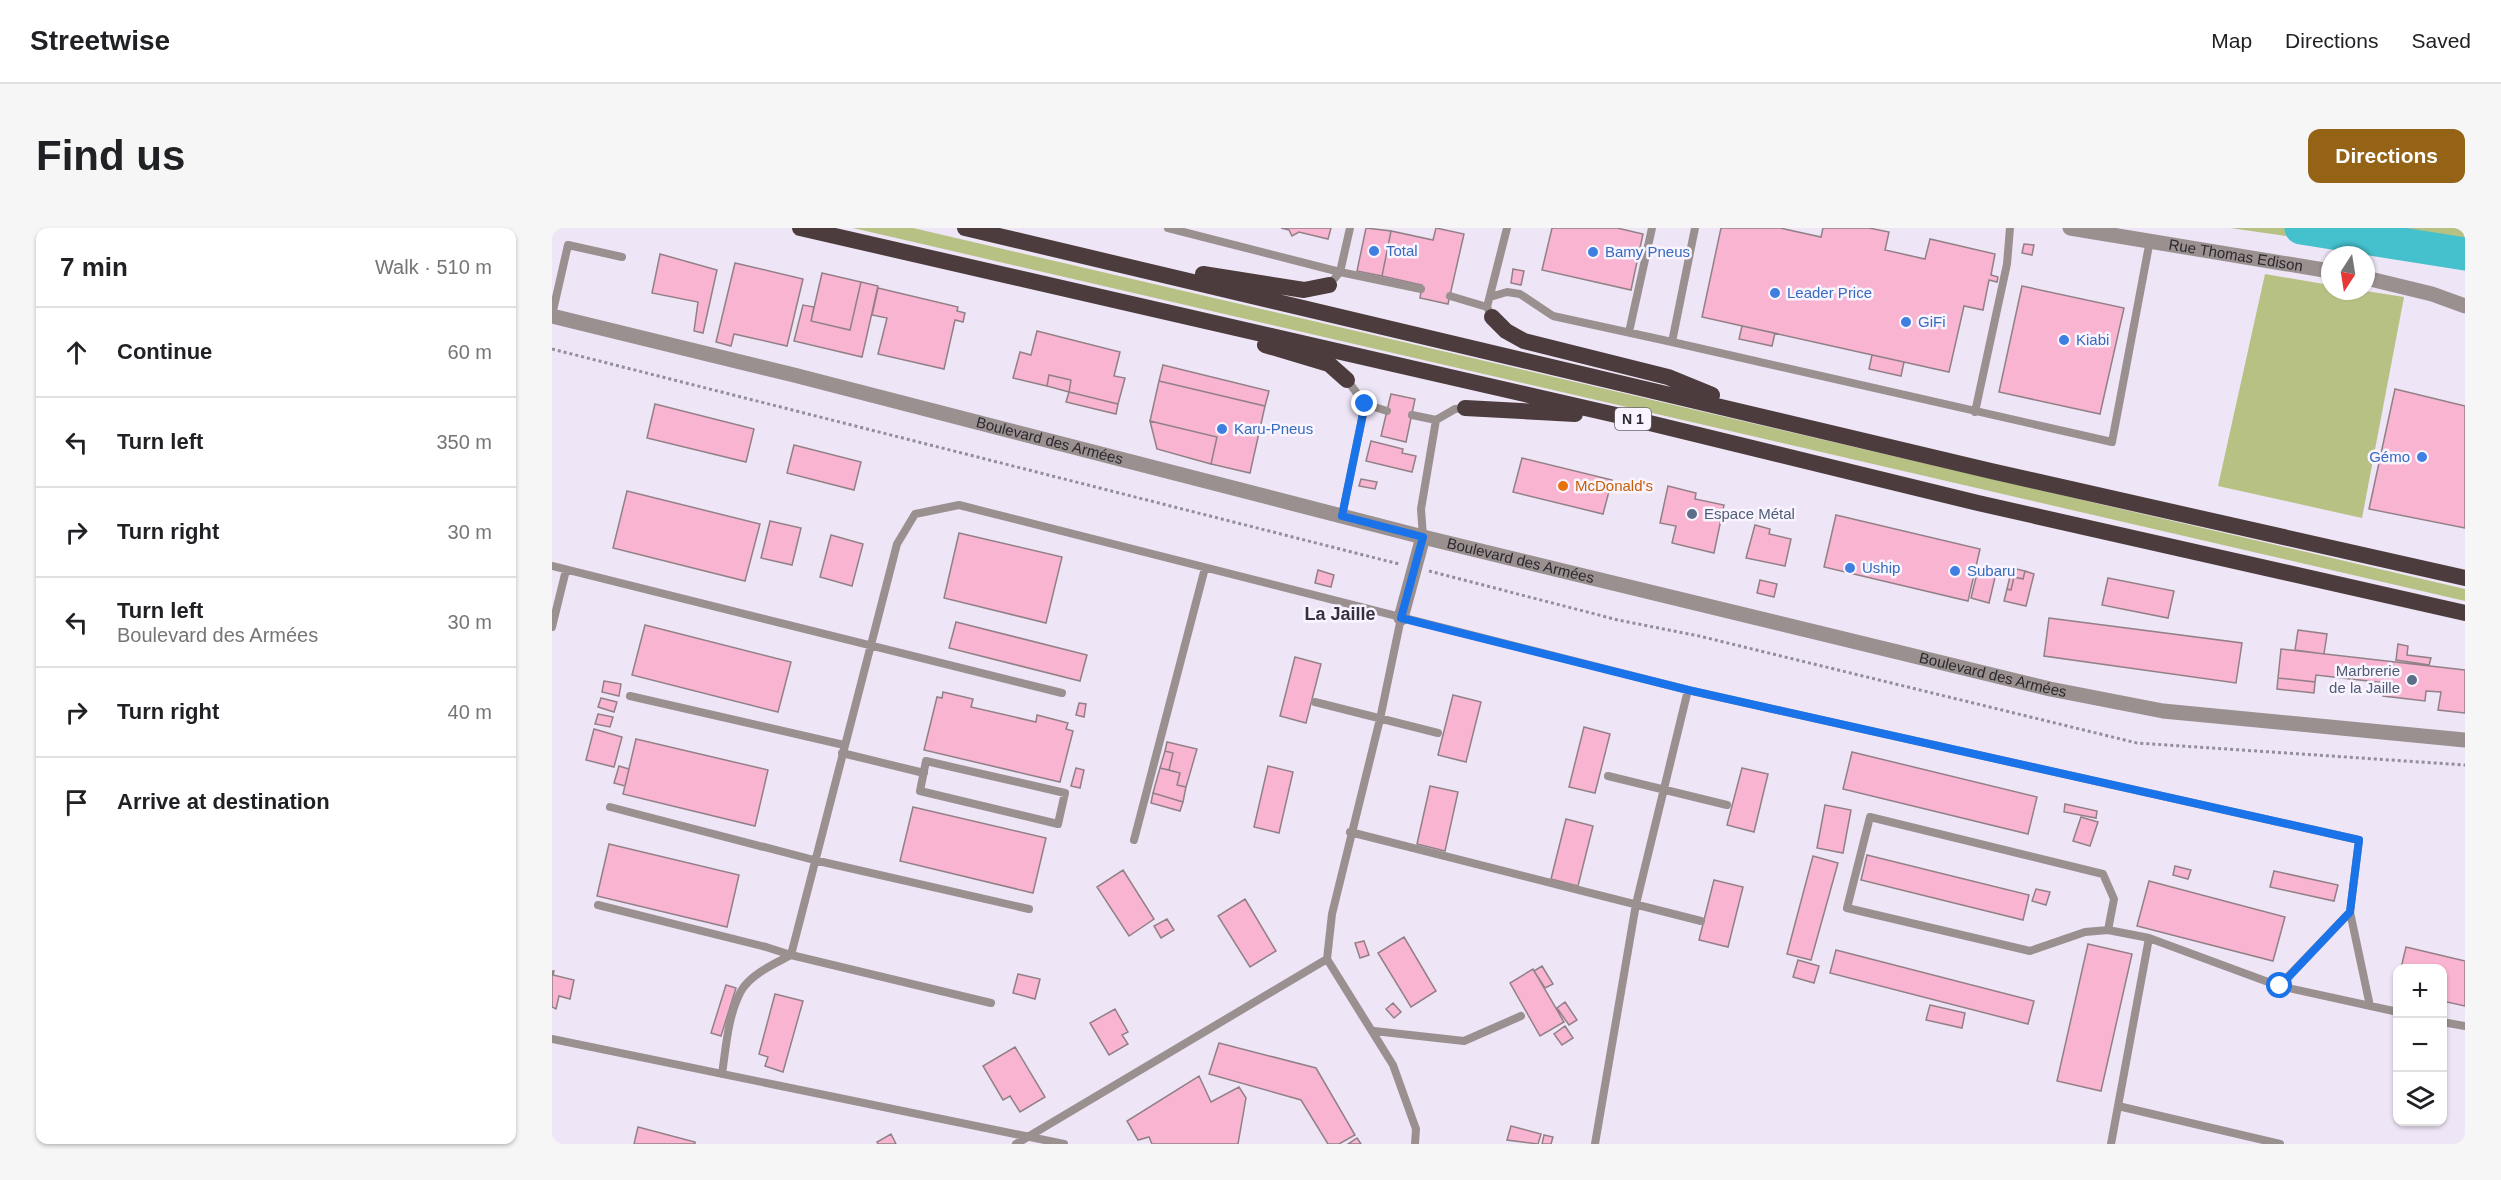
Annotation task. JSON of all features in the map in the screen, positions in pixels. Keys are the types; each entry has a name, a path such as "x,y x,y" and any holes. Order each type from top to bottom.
{"highway":[{"name":"N 1","path":"800,228 1629,418 1978,503 2465,613"},
{"name":"N 1","path":"965,228 1991,471 2465,578"},
{"path":"981,228 1029,243"},
{"path":"1100,260 1304,290 1335,278"},
{"path":"1097,296 1329,364 1347,380"},
{"path":"1490,312 1506,331 1524,341 1668,377 1760,415"},
{"path":"1465,408 1629,418"}],"street":[{"name":"Rue Thomas Edison","path":"2070,228 2321,269"},
{"path":"2375,280 2432,294 2465,306"},
{"name":"Boulevard des Armées","path":"552,316 805,378 1423,537 2050,689 2163,711 2465,740"},
{"path":"1401,618 1423,537"}],"lane":[{"path":"1168,228 1335,278 1422,289"},
{"path":"1335,278 1350,228"},
{"path":"1450,296 1490,312 1490,297 1507,228"},
{"path":"1629,332 1652,228"},
{"path":"1672,342 1695,228"},
{"path":"1975,412 2007,264 2010,228"},
{"path":"1490,297 1507,292 1520,294 1553,316 2112,442 2150,240"},
{"path":"552,316 568,245 622,257"},
{"path":"1347,380 1365,404 1387,411"},
{"path":"1342,516 1365,404"},
{"path":"1412,415 1436,420 1455,409 1465,408"},
{"path":"1423,537 1421,509 1436,420"},
{"path":"722,1074 730,1028 742,990 762,970 791,955 897,544 915,514 959,504 1688,690 2359,840 2350,912 2370,1006"},
{"path":"552,566 1062,693"},
{"path":"1134,840 1205,568"},
{"path":"552,627 566,570"},
{"path":"1401,618 1380,719 1350,832 1332,914 1327,959 1374,1031 1393,1065 1416,1129 1415,1144"},
{"path":"1595,1144 1636,904 1688,690"},
{"path":"630,696 843,749 924,773"},
{"path":"1315,702 1438,733"},
{"path":"926,761 1065,793 1058,824 920,791 924,773 926,761"},
{"path":"1608,776 1727,805"},
{"path":"610,807 814,860 1029,909"},
{"path":"2108,930 2114,899 2103,874 1870,817 1847,908 2030,951 2085,932 2108,930 2150,938 2280,986 2393,1011"},
{"path":"1350,832 1701,921"},
{"path":"598,905 766,946 791,955 991,1003"},
{"path":"2280,986 2350,912"},
{"path":"2111,1144 2150,938"},
{"path":"1016,1144 1030,1138 1327,959"},
{"path":"1374,1031 1464,1041 1521,1016"},
{"path":"2447,1023 2465,1026"},
{"path":"552,1039 1064,1144"},
{"path":"2118,1106 2280,1144"}],"path":[{"path":"552,349 1618,620 1711,639 2137,743 2465,765"}],"green space":[{"path":"853,228 913,228 2465,589 2465,601"},
{"path":"2230,228 2465,228 2465,261 2375,248 2375,246 2358,246"},
{"path":"2265,274 2321,283 2321,300 2375,300 2375,292 2404,297 2362,518 2218,486"}],"building":[{"path":"1281,228 1331,228 1328,239 1299,232 1292,236 1289,230"},
{"name":"Total","path":"1366,228 1391,231 1382,276 1357,271"},
{"name":"Total","path":"1436,228 1464,234 1448,304 1420,298 1422,285 1382,276 1391,231 1433,240"},
{"name":"Bamy Pneus","path":"1552,228 1617,228 1643,234 1631,290 1542,270"},
{"path":"1721,228 1780,228 1821,237 1823,228 1869,228 1889,232 1885,250 1925,259 1930,239 1995,254 1991,275 1998,277 1997,282 1989,280 1983,310 1964,306 1949,372 1702,317"},
{"path":"2024,244 2034,245 2032,255 2022,253"},
{"path":"660,254 717,270 703,333 694,331 698,302 652,293"},
{"path":"735,263 803,279 787,346 734,334 731,346 716,342"},
{"path":"1513,269 1524,271 1521,285 1511,283"},
{"path":"822,273 861,282 850,330 811,321"},
{"path":"861,282 878,286 862,357 794,341 803,305 814,307 811,321 850,330"},
{"name":"Kiabi","path":"2022,286 2124,308 2100,414 1999,392"},
{"path":"878,288 958,307 957,311 965,313 963,322 955,320 944,369 878,354 887,318 872,315"},
{"path":"1742,326 1775,333 1772,346 1739,339"},
{"path":"1037,331 1120,352 1114,376 1125,378 1118,404 1069,392 1071,380 1049,375 1047,386 1013,378 1020,352 1031,355"},
{"path":"1872,355 1904,362 1901,376 1869,369"},
{"path":"1163,365 1269,391 1265,406 1159,381"},
{"path":"1049,375 1071,380 1069,392 1047,386"},
{"name":"Karu-Pneus","path":"1159,381 1265,406 1250,473 1211,464 1217,437 1150,421"},
{"name":"Gémo","path":"2395,389 2465,406 2465,528 2369,509"},
{"path":"1069,392 1118,404 1116,414 1066,402"},
{"path":"1391,394 1415,399 1406,442 1381,436"},
{"path":"655,404 754,429 746,462 647,438"},
{"path":"1150,421 1217,437 1211,464 1157,449"},
{"path":"1371,441 1403,449 1402,453 1416,456 1412,472 1366,461"},
{"path":"794,445 861,462 854,490 787,473"},
{"name":"McDonald's","path":"1522,458 1612,480 1603,514 1513,492"},
{"path":"1361,479 1377,482 1375,489 1359,486"},
{"name":"Espace Métal","path":"1668,486 1696,493 1695,499 1724,505 1714,553 1672,543 1676,526 1660,523"},
{"path":"627,491 760,524 745,581 613,548"},
{"path":"1836,515 1980,549 1968,601 1824,567"},
{"path":"770,521 801,528 792,565 761,558"},
{"path":"1755,525 1770,529 1769,534 1791,539 1785,566 1746,558"},
{"path":"959,533 1062,557 1046,623 944,598"},
{"path":"831,535 863,544 852,586 820,577"},
{"path":"2012,568 2025,571 2023,579 2014,577 2011,590 2007,589"},
{"path":"1978,569 1996,573 1989,603 1971,598"},
{"path":"1318,570 1334,575 1331,587 1315,583"},
{"path":"2025,571 2034,574 2026,606 2004,601 2007,589 2011,590 2014,577 2023,579"},
{"path":"2108,578 2174,591 2168,618 2102,605"},
{"path":"1760,580 1777,584 1774,597 1757,593"},
{"path":"2049,618 2242,643 2236,683 2044,656"},
{"path":"956,622 1087,655 1080,681 949,648"},
{"path":"645,625 791,662 778,712 632,675"},
{"path":"2298,630 2327,634 2324,654 2295,650"},
{"path":"2398,644 2408,646 2407,655 2431,658 2429,665 2396,660"},
{"name":"Marbrerie de la Jaille","path":"2281,649 2465,670 2465,713 2438,710 2441,692 2426,691 2425,701 2383,696 2385,683 2316,675 2315,682 2278,678"},
{"path":"1295,657 1321,664 1306,723 1280,716"},
{"path":"2278,678 2315,682 2314,693 2277,689"},
{"path":"604,681 621,684 619,696 602,692"},
{"path":"943,692 973,699 971,707 1036,722 1037,715 1068,723 1066,729 1073,731 1060,782 924,750 937,697 942,698"},
{"path":"1453,695 1481,702 1466,762 1438,755"},
{"path":"601,698 617,702 614,712 598,707"},
{"path":"1079,703 1086,704 1084,717 1076,715"},
{"path":"598,714 613,717 610,727 595,724"},
{"path":"1584,727 1610,734 1595,793 1569,787"},
{"path":"594,729 622,737 614,767 586,760"},
{"path":"636,739 768,770 755,826 623,794"},
{"path":"1167,742 1197,749 1186,787 1177,785 1180,773 1169,770 1173,753 1165,751"},
{"path":"1165,751 1173,753 1169,770 1160,768"},
{"path":"1852,752 2037,797 2028,834 1843,789"},
{"path":"619,766 629,769 625,786 614,783"},
{"path":"1268,766 1293,772 1279,833 1254,827"},
{"path":"1076,768 1084,770 1080,788 1071,786"},
{"path":"1160,768 1180,773 1177,785 1186,787 1183,802 1153,793"},
{"path":"1742,768 1768,774 1754,832 1727,825"},
{"path":"1430,786 1458,792 1445,851 1417,844"},
{"path":"1153,793 1183,802 1180,811 1151,803"},
{"path":"2065,804 2097,811 2096,818 2064,812"},
{"path":"1825,805 1851,810 1843,853 1817,848"},
{"path":"913,807 1046,838 1033,893 900,861"},
{"path":"2081,817 2098,822 2090,846 2073,841"},
{"path":"1566,819 1593,826 1578,886 1551,879"},
{"path":"609,844 739,875 727,927 597,896"},
{"path":"1867,855 2029,895 2023,920 1861,880"},
{"path":"1813,856 1838,863 1811,960 1787,954"},
{"path":"2175,866 2191,870 2188,879 2173,875"},
{"path":"1123,870 1154,919 1129,936 1097,887"},
{"path":"2274,871 2338,885 2334,901 2270,887"},
{"path":"1714,880 1743,887 1728,947 1699,940"},
{"path":"2149,881 2285,917 2273,961 2137,926"},
{"path":"2036,889 2050,892 2046,905 2032,901"},
{"path":"1245,899 1276,951 1250,967 1218,916"},
{"path":"1167,919 1174,930 1161,938 1154,926"},
{"path":"1404,937 1436,991 1411,1007 1378,953"},
{"path":"1364,941 1369,955 1360,958 1355,943"},
{"path":"2088,944 2132,954 2101,1091 2057,1081"},
{"path":"2406,947 2465,961 2465,1006 2447,1002 2447,964 2402,964"},
{"path":"1836,950 2034,1001 2028,1024 1830,973"},
{"path":"1798,960 1819,966 1814,983 1793,977"},
{"path":"1542,966 1553,984 1545,988 1534,971"},
{"path":"1533,969 1564,1022 1540,1036 1510,983"},
{"path":"552,971 554,971 553,975 574,980 570,999 559,996 556,1009 552,1007"},
{"path":"1018,974 1040,979 1035,999 1013,993"},
{"path":"726,985 736,988 721,1036 711,1033"},
{"path":"775,994 803,1001 783,1072 765,1066 768,1057 759,1054"},
{"path":"1565,1002 1577,1020 1569,1025 1557,1008"},
{"path":"1393,1003 1401,1012 1394,1018 1386,1009"},
{"path":"1930,1005 1965,1013 1962,1028 1926,1020"},
{"path":"1115,1009 1128,1032 1122,1035 1128,1044 1109,1055 1090,1023"},
{"path":"1565,1026 1573,1038 1562,1045 1554,1034"},
{"path":"1219,1043 1316,1068 1355,1135 1339,1144 1328,1144 1301,1100 1209,1074"},
{"path":"1015,1047 1045,1097 1020,1112 1010,1096 1003,1100 983,1066"},
{"path":"1199,1076 1211,1102 1239,1087 1246,1098 1238,1144 1152,1144 1149,1137 1138,1140 1127,1121"},
{"path":"1511,1126 1541,1134 1538,1144 1507,1140"},
{"path":"638,1127 695,1142 695,1144 634,1144"},
{"path":"891,1134 896,1144 878,1144 877,1142"},
{"path":"1544,1135 1553,1137 1551,1144 1542,1144"},
{"path":"1357,1138 1361,1144 1348,1144"}],"waterway":[{"path":"2301,228 2465,254"}],"place":[{"name":"Total","path":"1374,251"},
{"name":"Bamy Pneus","path":"1593,252"},
{"name":"Leader Price","path":"1775,293"},
{"name":"GiFi","path":"1906,322"},
{"name":"Kiabi","path":"2064,340"},
{"name":"Karu-Pneus","path":"1222,429"},
{"name":"Gémo","path":"2422,457"},
{"name":"McDonald's","path":"1563,486"},
{"name":"Espace Métal","path":"1692,514"},
{"name":"Uship","path":"1850,568"},
{"name":"Subaru","path":"1955,571"},
{"name":"Marbrerie de la Jaille","path":"2412,680"}],"district":[{"name":"La Jaille","path":"1340,614"}],"route":[{"path":"1365,404 1342,516 1423,537 1401,618 1688,690 2359,840 2350,912 2280,986"}]}
